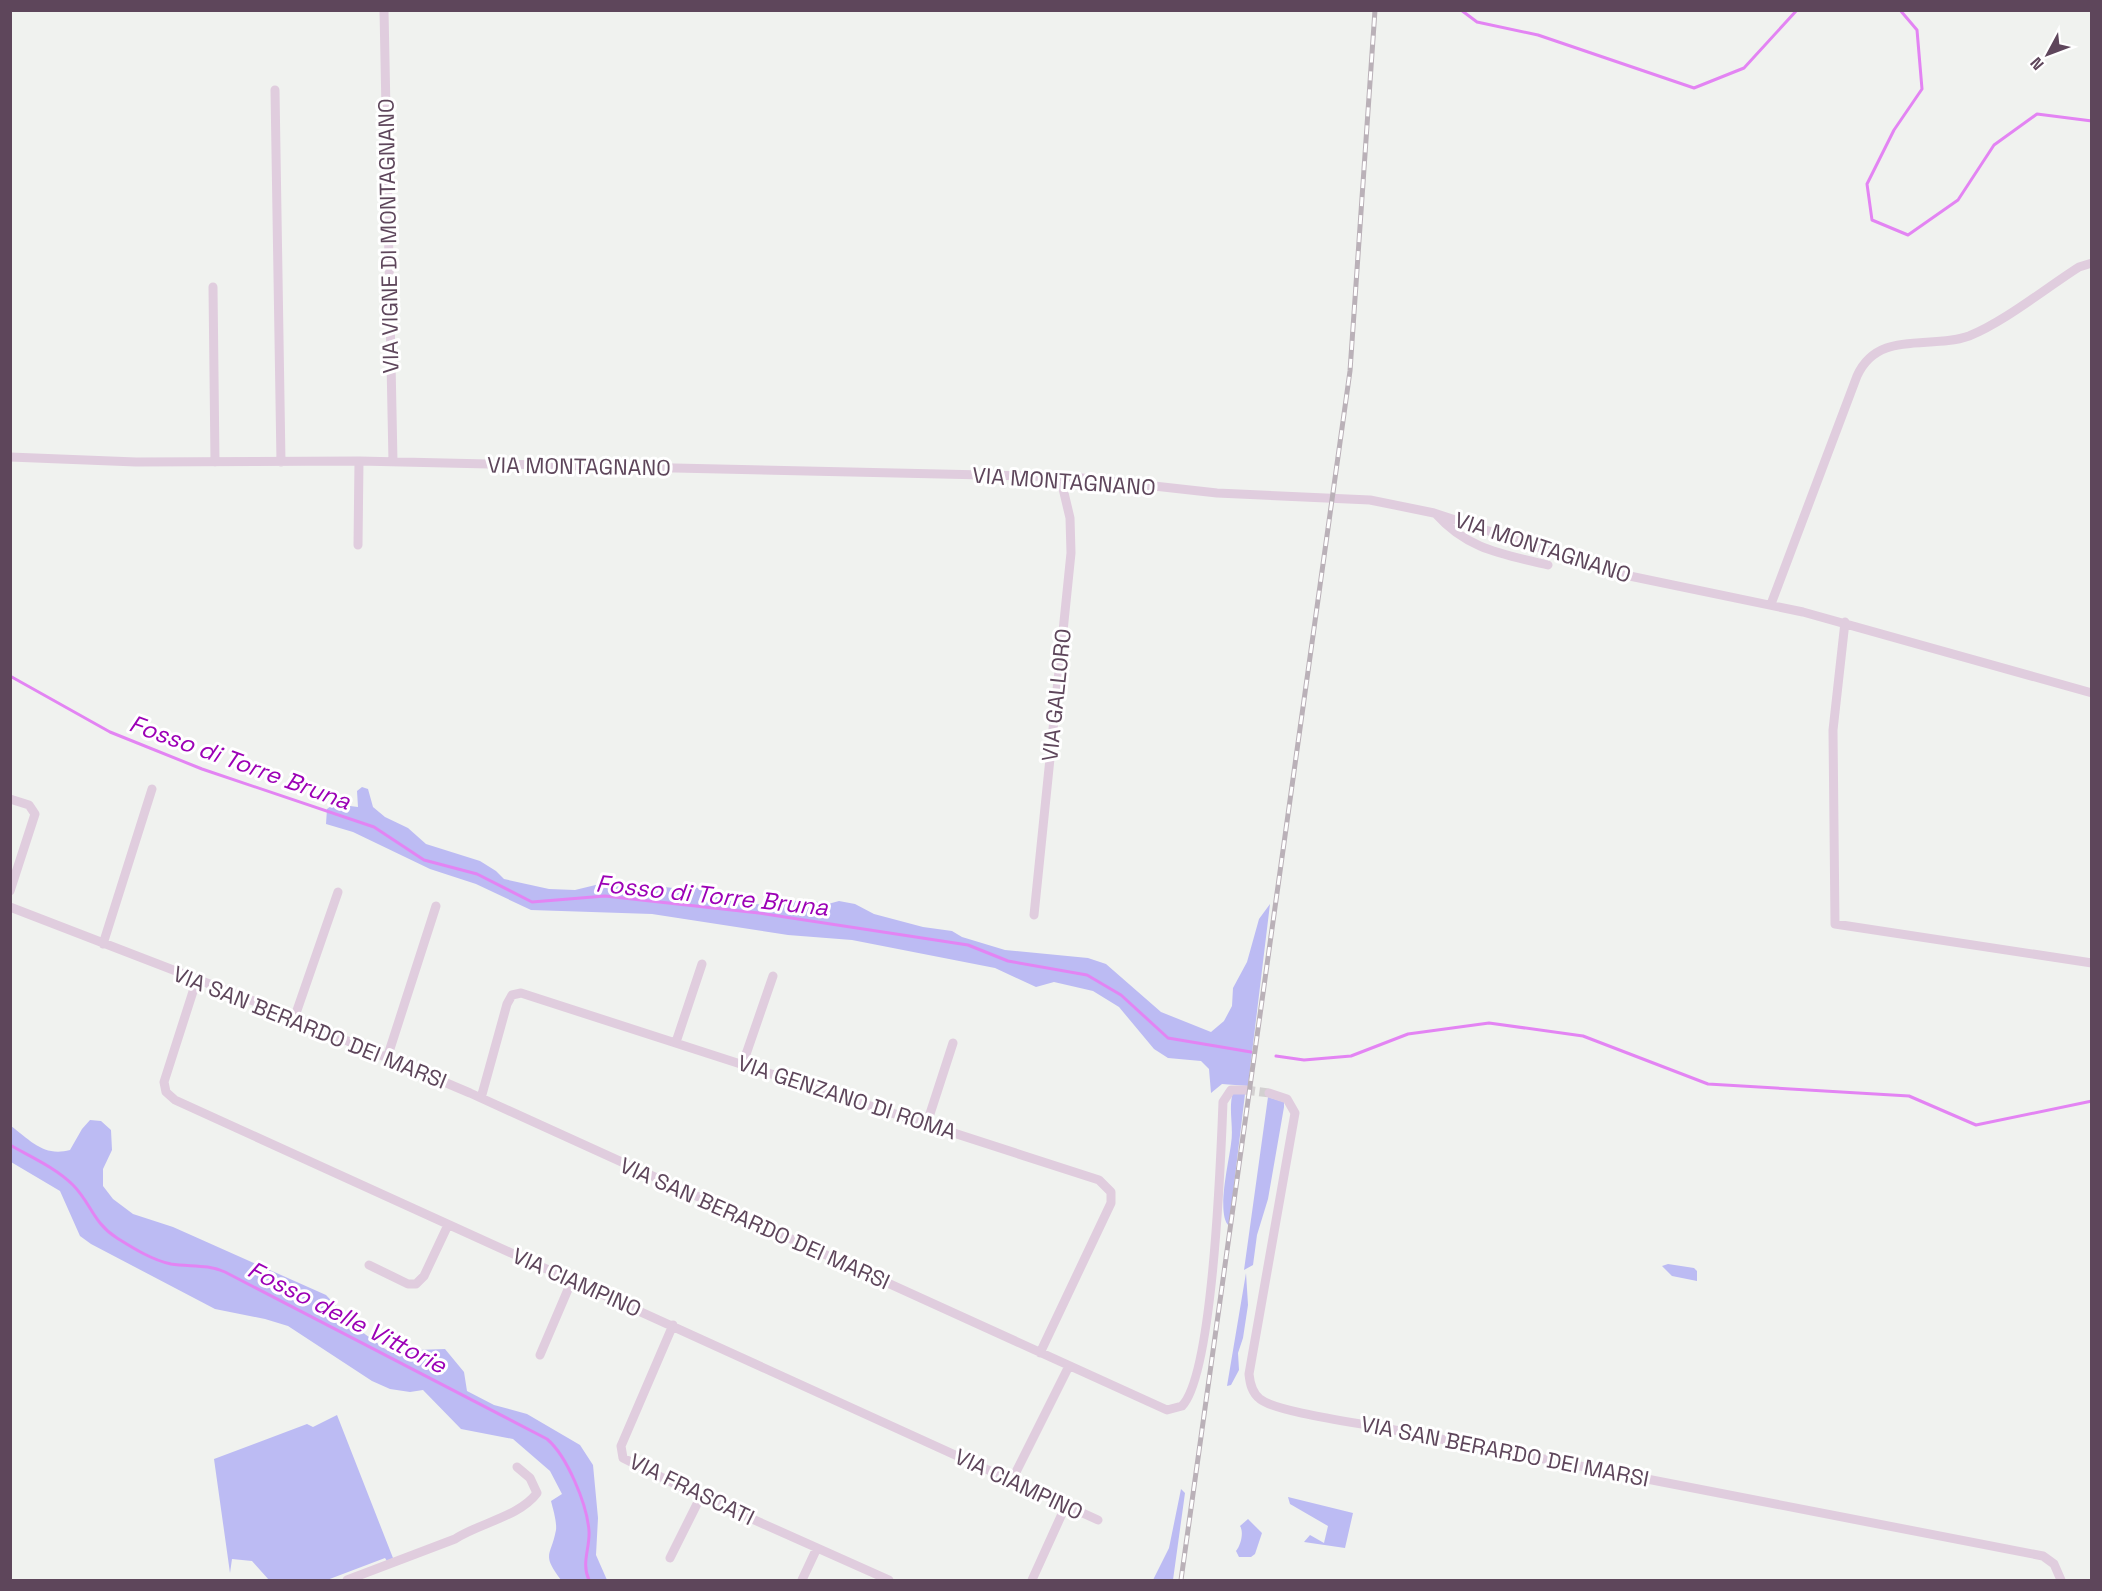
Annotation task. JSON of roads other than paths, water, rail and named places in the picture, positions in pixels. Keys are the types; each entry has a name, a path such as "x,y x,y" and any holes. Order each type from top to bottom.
{"street":[{"name":"VIA VIGNE DI MONTAGNANO","path":"384,10 393,462"},
{"path":"274,90 281,462"},
{"path":"1771,604 1857,376 1865,362 1876,353 1896,344 1951,340 1971,334 2079,267 2091,263"},
{"path":"213,287 215,462"},
{"name":"VIA MONTAGNANO","path":"10,457 215,462 359,461 1060,476 1217,493 1370,500 1434,513 1620,574 1771,604 1845,622 2091,693"},
{"path":"358,545 359,461"},
{"name":"VIA GALLORO","path":"1034,915 1071,549 1070,518 1060,476"},
{"path":"1434,513 1455,534 1474,545 1548,565"},
{"path":"1845,622 1833,730 1832,924 2091,963"},
{"path":"103,944 153,789"},
{"path":"10,799 29,805 36,814 10,891"},
{"path":"294,1019 338,892"},
{"path":"387,1058 436,906"},
{"name":"VIA SAN BERARDO DEI MARSI","path":"10,908 197,979 481,1098 1163,1410 1179,1408 1190,1396 1197,1374 1215,1245 1224,1099 1231,1090 1246,1090"},
{"path":"676,1042 702,964"},
{"path":"743,1063 772,976"},
{"name":"VIA CIAMPINO","path":"197,979 165,1079 164,1089 168,1095 303,1160 674,1325 1098,1520"},
{"name":"VIA GENZANO DI ROMA","path":"481,1098 505,1009 511,997 516,993 743,1063 1092,1177 1104,1183 1111,1192 1111,1203 1040,1353"},
{"path":"927,1123 953,1043"},
{"name":"VIA SAN BERARDO DEI MARSI","path":"1269,1093 1287,1099 1295,1113 1277,1204 1249,1374 1253,1391 1261,1400 1280,1407 1373,1426 2043,1556 2054,1564 2061,1581"},
{"path":"369,1265 408,1284 416,1284 424,1276 448,1225"},
{"path":"540,1354 572,1280"},
{"name":"VIA FRASCATI","path":"674,1325 621,1452 630,1463 889,1581"},
{"path":"1012,1480 1069,1366"},
{"path":"347,1581 454,1539 523,1506 537,1493 530,1478 517,1467"},
{"path":"670,1558 701,1496"},
{"path":"1032,1581 1066,1505"},
{"path":"802,1581 817,1548"}],"waterway":[{"path":"1461,10 1477,22 1538,35 1694,88 1744,68 1797,10"},
{"path":"1900,10 1917,30 1922,89 1894,130 1867,184 1872,220 1908,235 1958,200 1994,145 2037,114 2092,121"},
{"name":"Fosso di Torre Bruna","path":"10,676 110,732 202,769 374,827 424,860 477,874 532,902 605,896 759,913 968,945 1008,961 1087,975 1121,995 1168,1038 1251,1052"},
{"name":"Fosso di Torre Bruna","path":"1276,1056 1304,1060 1351,1056 1408,1034 1489,1023 1583,1036 1708,1084 1909,1096 1976,1125 2092,1101"},
{"name":"Fosso delle Vittorie","path":"10,1145 59,1173 79,1192 103,1226 136,1250 171,1264 205,1267 225,1272 547,1439 569,1468 584,1508 589,1531 586,1562 589,1580"}],"tunnel":[{"path":"1246,1090 1269,1093"}],"railway":[{"path":"1181,1580 1350,371 1375,10"}]}
